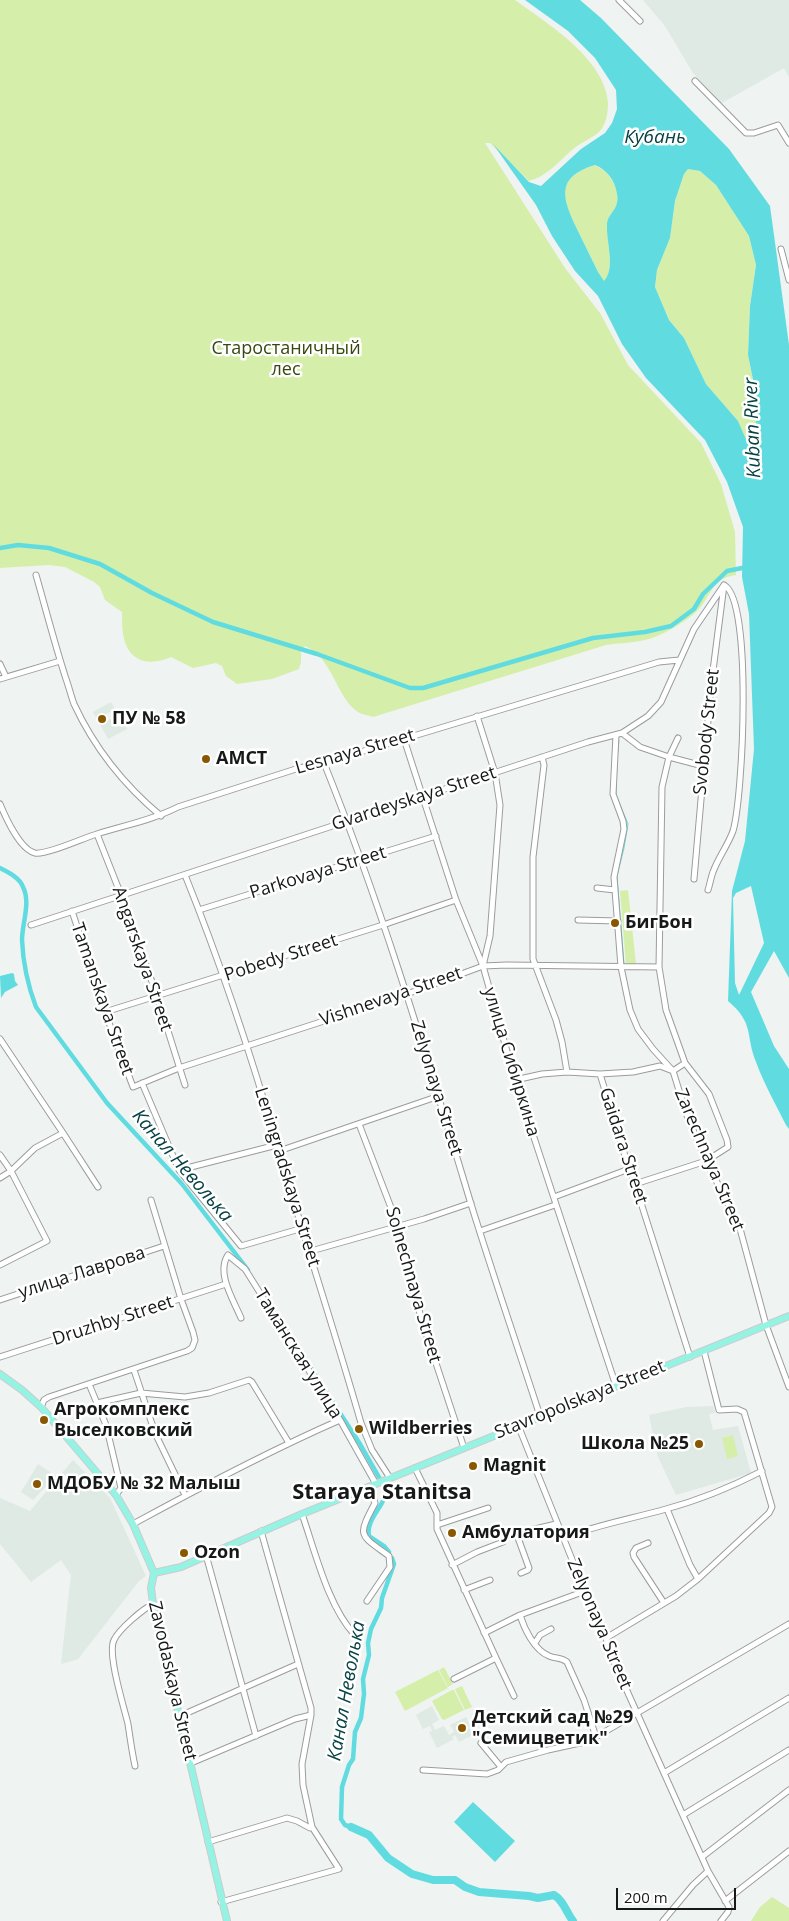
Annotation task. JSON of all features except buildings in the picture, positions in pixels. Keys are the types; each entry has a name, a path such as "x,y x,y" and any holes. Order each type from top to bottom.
{"main road":[{"name":"Stavropolskaya Street","path":"154,1573 181,1567 302,1514 789,1316"},
{"name":"Zavodaskaya Street","path":"0,1374 40,1406 116,1495 133,1524 154,1573 151,1588 153,1604 226,1921"}],"street":[{"path":"620,0 640,21"},
{"path":"694,81 746,133 754,133 778,126 789,143"},
{"path":"781,249 789,280"},
{"path":"36,575 73,702 96,743 121,776 161,816"},
{"path":"708,890 713,872 733,830 738,800 744,718 741,635 736,602 728,587 724,585"},
{"name":"Gvardeyskaya Street","path":"31,924 588,742 616,736 648,716 661,702 694,629 724,585"},
{"name":"Svobody Street","path":"694,879 713,668 724,585"},
{"name":"Lesnaya Street","path":"0,804 18,838 26,848 34,853 44,852 97,834 161,816 178,807 299,768 324,763 650,665 679,660"},
{"path":"0,664 3,678 60,661"},
{"path":"477,716 494,773 500,798 501,814 490,936 482,966"},
{"path":"622,733 640,747 669,758 703,766"},
{"name":"Zarechnaya Street","path":"616,736 613,794 623,820 624,829 614,876 621,967 630,1010 638,1029 673,1071 686,1113 706,1161 738,1225 766,1325 789,1387"},
{"name":"улица Сибиркина","path":"404,738 456,900 482,966 515,1080 616,1386"},
{"path":"635,1184 706,1161 728,1147 709,1094 685,1063 666,1010 659,967 662,786 669,758 678,738"},
{"path":"542,757 544,765 533,857 533,959 556,1020 567,1072"},
{"name":"Zelyonaya Street","path":"324,763 362,860 407,994 471,1203 540,1416"},
{"name":"Angarskaya Street","path":"97,834 121,894 157,996 185,1085"},
{"name":"Parkovaya Street","path":"199,910 436,836"},
{"name":"Leningradskaya Street","path":"185,875 223,976 246,1045 311,1251 362,1423 372,1450 389,1479"},
{"path":"597,888 615,890"},
{"name":"Pobedy Street","path":"105,1012 383,925 456,900"},
{"name":"Tamanskaya Street","path":"72,911 105,1012 133,1087"},
{"path":"578,920 618,922"},
{"name":"Vishnevaya Street","path":"133,1087 179,1068 407,994 482,966 659,967"},
{"path":"0,1039 98,1187"},
{"path":"600,1074 633,1072 660,1066 673,1071 685,1063"},
{"name":"Gaidara Street","path":"515,1080 542,1074 567,1072 600,1074 690,1357"},
{"name":"Tamanskaya Street","path":"142,1083 179,1170 241,1246 303,1228"},
{"path":"179,1170 278,1148 359,1124 439,1096"},
{"name":"Solnechnaya Street","path":"359,1124 398,1226 410,1280 422,1321 464,1448"},
{"path":"0,1178 11,1171 36,1148 64,1133"},
{"path":"0,1155 11,1171 47,1240 0,1265"},
{"path":"554,1197 629,1170"},
{"path":"40,1406 49,1397 134,1370 192,1348 195,1340 193,1332 164,1246 151,1200"},
{"path":"311,1251 471,1203"},
{"path":"480,1231 555,1205"},
{"name":"улица Лаврова","path":"0,1300 164,1246"},
{"name":"Таманская улица","path":"226,1284 223,1266 228,1255 245,1269 340,1420 377,1484"},
{"path":"226,1284 241,1318"},
{"name":"Druzhby Street","path":"0,1357 226,1284"},
{"path":"606,1638 664,1603 698,1579 769,1514 772,1507 744,1412 737,1409 719,1410 704,1351"},
{"path":"134,1370 155,1433 185,1496"},
{"path":"97,1403 141,1394 185,1397 209,1393 249,1380 265,1401 289,1443"},
{"path":"89,1384 106,1425 121,1488 116,1495"},
{"path":"133,1524 289,1443 340,1420"},
{"name":"Zelyonaya Street","path":"518,1425 556,1524 606,1638 610,1653 708,1871 726,1901"},
{"path":"415,1468 437,1513 437,1529 452,1566 514,1696"},
{"path":"563,1538 589,1528 667,1509 716,1493 762,1471"},
{"path":"367,1601 390,1567 389,1556 366,1540 363,1534 363,1527 375,1503 369,1487"},
{"path":"436,1525 488,1508"},
{"path":"667,1509 690,1566 698,1579"},
{"path":"302,1514 333,1600 344,1624 354,1634"},
{"path":"521,1573 529,1568 517,1535 518,1533 556,1524"},
{"path":"221,1902 339,1869 312,1827 303,1785 302,1764 311,1715 261,1531"},
{"path":"452,1566 477,1552 503,1542"},
{"path":"648,1542 636,1548 633,1552 634,1557 664,1603"},
{"path":"206,1556 256,1736"},
{"path":"464,1590 490,1580"},
{"path":"484,1633 520,1615 585,1591"},
{"path":"135,1766 128,1724 114,1670 112,1648 113,1641 128,1623 136,1618 144,1608 153,1604"},
{"path":"520,1615 523,1625 535,1643 549,1656 563,1659 567,1662 584,1700 596,1737"},
{"path":"423,1770 487,1774 498,1770 506,1762 589,1741 789,1624"},
{"path":"535,1643 540,1636 551,1629"},
{"path":"454,1679 496,1658"},
{"path":"180,1716 298,1664"},
{"path":"664,1773 789,1698"},
{"path":"191,1763 295,1719 311,1715"},
{"path":"481,1743 501,1767"},
{"path":"682,1815 789,1750"},
{"path":"702,1856 789,1790"},
{"path":"208,1842 287,1818 298,1821 310,1828 312,1827"},
{"path":"722,1921 729,1908 726,1901 789,1851"},
{"path":"663,1921 708,1871"}],"shaded area":[{"path":"643,0 789,0 789,77 784,68 720,104 693,73 665,26"},
{"name":"ПУ № 58","path":"111,702 115,709 104,715 107,721 113,718 118,726 124,723 127,729 108,739 93,712"},
{"name":"Школа №25","path":"713,1406 715,1413 709,1414 713,1430 738,1426 751,1473 676,1495 658,1457 649,1415 687,1407"},
{"path":"73,1460 110,1498 146,1576 139,1581 78,1659 61,1664 71,1575 61,1560 31,1582 0,1544 0,1498 30,1511"},
{"name":"МДОБУ № 32 Малыш","path":"38,1464 56,1476 33,1500 21,1492"},
{"name":"Детский сад №29 \"Семицветик\"","path":"432,1706 439,1720 432,1724 435,1730 444,1726 449,1735 454,1732 450,1725 466,1717 475,1734 459,1742 455,1735 452,1737 454,1739 437,1748 429,1732 432,1731 430,1726 423,1729 416,1715"}],"green space":[{"name":"Старостаничный лес","path":"0,0 515,0 558,31 586,57 604,86 608,106 607,117 602,128 595,135 577,146 549,171 529,181 490,143 485,143 565,268 600,313 628,365 701,443 721,484 735,532 736,575 721,580 695,613 657,636 640,641 606,645 373,717 360,713 351,706 329,669 315,652 305,646 301,650 299,669 272,679 237,684 226,676 222,666 216,663 193,668 171,657 152,662 141,660 131,653 125,643 122,612 105,600 100,587 94,582 65,567 49,565 0,568"},
{"path":"595,165 607,173 612,180 616,189 617,199 617,204 608,221 607,232 610,262 608,276 604,282 572,218 565,199 567,183 573,176"},
{"path":"688,169 700,171 716,185 749,236 756,265 750,306 748,355 758,404 752,454 738,421 706,384 684,338 669,320 655,287 657,270 670,238 675,201 684,174"},
{"path":"628,890 636,964 626,965 620,891"},
{"path":"733,1435 738,1456 727,1459 722,1438"},
{"path":"444,1667 453,1684 448,1687 439,1670"},
{"path":"438,1670 448,1688 405,1711 395,1692"},
{"path":"462,1686 472,1707 465,1710 455,1689"},
{"path":"454,1690 464,1710 444,1720 432,1701"},
{"path":"772,1897 789,1908 789,1921 751,1921 760,1907"}],"water":[{"name":"Кубань","path":"525,0 580,0 601,18 729,149 770,206 789,345 789,978 774,951 751,992 774,1046 789,1069 789,1129 759,1070 746,1023 737,1009 728,1001 732,891 745,841 754,749 749,614 742,577 743,527 727,482 705,440 646,378 622,344 598,296 575,271 552,236 536,205 493,144 529,182 541,186 581,149 605,133 612,123 617,109 616,90 595,58 568,31","holes":["595,165 607,173 612,180 616,189 617,199 617,204 608,221 607,232 610,262 608,276 604,281 577,229 568,208 565,190 573,176","688,169 700,171 716,185 749,236 756,265 750,306 748,355 758,404 752,453 738,421 706,384 684,338 669,320 655,287 657,270 670,238 675,201 684,174","751,886 764,943 739,995 735,983 733,898 736,893"]},
{"path":"12,973 18,985 5,992 1,998 0,976"},
{"path":"473,1802 515,1841 495,1862 454,1822"}],"waterway":[{"path":"0,548 18,545 49,548 100,564 152,593 213,622 317,654 410,688 423,688 593,638 645,632 671,626 694,609 703,594 727,571 742,568"},
{"path":"617,758 619,741"},
{"path":"617,762 616,795 628,824 617,876 624,964"},
{"name":"Канал Неволька","path":"0,868 19,881 25,893 26,906 22,940 26,974 36,1007 107,1103 182,1184 248,1270"},
{"name":"Канал Неволька","path":"279,1319 360,1444 380,1479"},
{"name":"Канал Неволька","path":"384,1485 384,1497 371,1522 369,1536 384,1546 389,1552"},
{"name":"Канал Неволька","path":"351,1827 345,1825 341,1819 342,1787 349,1765 353,1759 355,1732 361,1718 364,1694 363,1679 369,1655 368,1643 371,1629 381,1608 382,1598 394,1564 392,1558"},
{"path":"351,1827 369,1835 388,1858 412,1874 433,1880 455,1880 465,1887 479,1892 538,1898 554,1895 563,1903 573,1921"}],"place":[{"name":"ПУ № 58","path":"102,719"},
{"name":"АМСТ","path":"206,759"},
{"name":"БигБон","path":"615,923"},
{"name":"Агрокомплекс Выселковский","path":"44,1420"},
{"name":"Wildberries","path":"359,1429"},
{"name":"Школа №25","path":"699,1444"},
{"name":"Magnit","path":"473,1466"},
{"name":"МДОБУ № 32 Малыш","path":"37,1484"},
{"name":"Амбулатория","path":"452,1533"},
{"name":"Ozon","path":"184,1553"},
{"name":"Детский сад №29 \"Семицветик\"","path":"462,1728"}],"district":[{"name":"Staraya Stanitsa","path":"382,1493"}],"water label":[{"name":"Kuban River","path":"753,428"}]}
